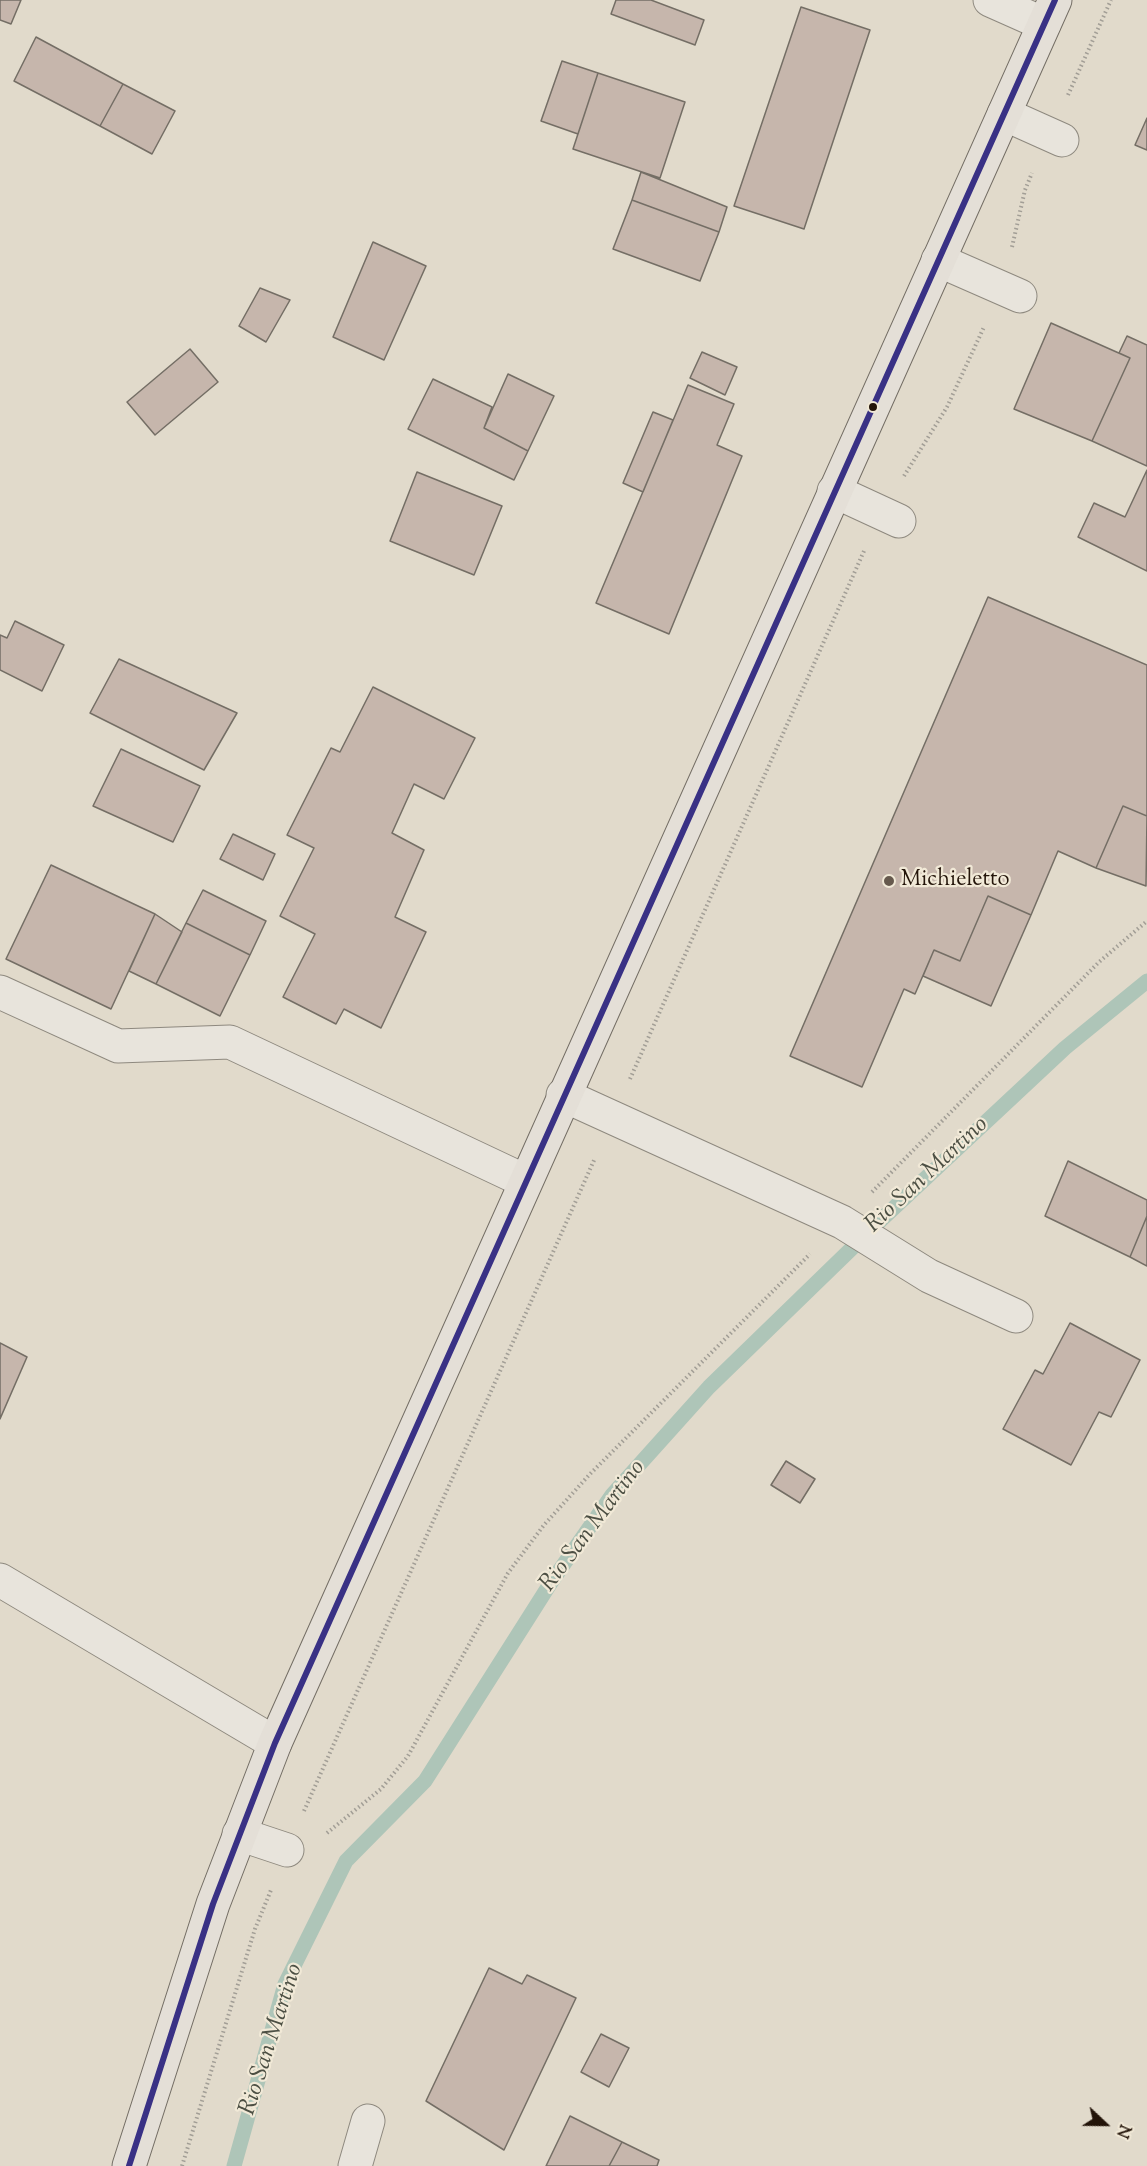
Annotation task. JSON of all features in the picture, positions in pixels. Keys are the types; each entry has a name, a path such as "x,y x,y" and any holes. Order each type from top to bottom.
{"main road":[{"path":"129,2166 213,1904 275,1743 563,1095 1050,12"}],"street":[{"path":"990,0 1050,12"},
{"path":"1004,114 1056,137"},
{"path":"938,260 1011,292"},
{"path":"834,491 890,517"},
{"path":"0,992 118,1046 230,1042 525,1182"},
{"path":"563,1095 851,1227 901,1260 1016,1316"},
{"path":"0,1580 275,1743"},
{"path":"239,1834 287,1850"},
{"path":"355,2166 368,2121"}],"path":[{"path":"182,2166 255,1929 287,1850 613,1117 890,517 947,407 1011,292 1025,190 1056,137 1111,0"},
{"path":"287,1850 307,1848 381,1790 417,1742 508,1573 544,1526 590,1474 851,1227 1098,962 1147,921"}],"building":[{"path":"0,0 21,0 11,24 0,20"},
{"path":"616,0 651,0 704,20 695,45 611,14"},
{"path":"801,7 870,30 804,229 734,206"},
{"path":"36,37 123,84 100,126 14,81"},
{"path":"562,61 598,73 578,134 541,121"},
{"path":"598,73 685,102 660,178 573,149"},
{"path":"123,84 175,111 152,154 100,126"},
{"path":"1147,118 1147,150 1135,145"},
{"path":"641,172 727,207 719,232 632,200"},
{"path":"632,200 719,232 700,281 613,249"},
{"path":"373,242 426,266 384,360 333,337"},
{"path":"260,288 290,300 266,342 239,326"},
{"path":"1051,323 1130,358 1092,441 1014,409"},
{"path":"1127,336 1147,345 1147,466 1092,441 1130,358 1119,353"},
{"path":"190,349 218,382 155,435 127,402"},
{"path":"702,352 737,367 725,395 690,378"},
{"path":"508,374 554,396 528,451 484,428"},
{"path":"433,379 492,407 484,428 528,451 514,480 408,429"},
{"path":"688,385 734,404 717,445 742,456 669,634 596,603"},
{"path":"653,412 673,420 643,492 623,483"},
{"path":"1147,470 1147,571 1078,537 1094,503 1125,517"},
{"path":"417,472 502,506 474,575 390,541"},
{"path":"988,597 1147,665 1147,816 1123,806 1096,868 1058,851 1031,915 988,896 960,961 934,950 915,994 904,989 862,1087 790,1056"},
{"path":"15,621 64,645 42,691 0,670 0,635 7,638"},
{"path":"119,659 237,713 204,770 90,713"},
{"path":"373,687 475,738 444,799 414,784 392,833 424,850 395,917 426,932 381,1028 344,1009 336,1024 283,997 315,934 280,916 314,848 287,835 331,748 340,752"},
{"path":"121,749 200,786 173,842 93,806"},
{"path":"1123,806 1147,816 1146,886 1096,868"},
{"path":"233,834 275,854 263,880 220,859"},
{"path":"51,865 155,914 111,1009 6,959"},
{"path":"203,890 266,921 250,955 186,923"},
{"path":"988,896 1031,915 991,1006 923,976 934,950 960,961"},
{"path":"155,914 182,932 156,984 129,971"},
{"path":"186,923 250,955 220,1016 156,984"},
{"path":"1068,1161 1147,1200 1147,1216 1130,1257 1045,1216"},
{"path":"1147,1216 1147,1266 1130,1257"},
{"path":"1070,1323 1140,1360 1111,1417 1099,1412 1071,1465 1003,1429 1035,1370 1043,1374"},
{"path":"0,1343 27,1357 0,1419"},
{"path":"786,1461 815,1479 800,1503 771,1485"},
{"path":"489,1968 522,1984 527,1975 576,1998 504,2150 426,2101"},
{"path":"601,2034 629,2048 609,2087 581,2072"},
{"path":"570,2116 622,2142 609,2166 546,2166"},
{"path":"622,2142 659,2160 657,2166 609,2166"}],"waterway":[{"name":"Rio San Martino","path":"234,2166 285,1984 346,1861 425,1781 550,1584 612,1495 709,1387 882,1219 1065,1048 1147,981"}],"transit line":[{"path":"129,2166 213,1904 275,1743 1055,0"}],"place":[{"name":"Michieletto","path":"889,881"}]}
